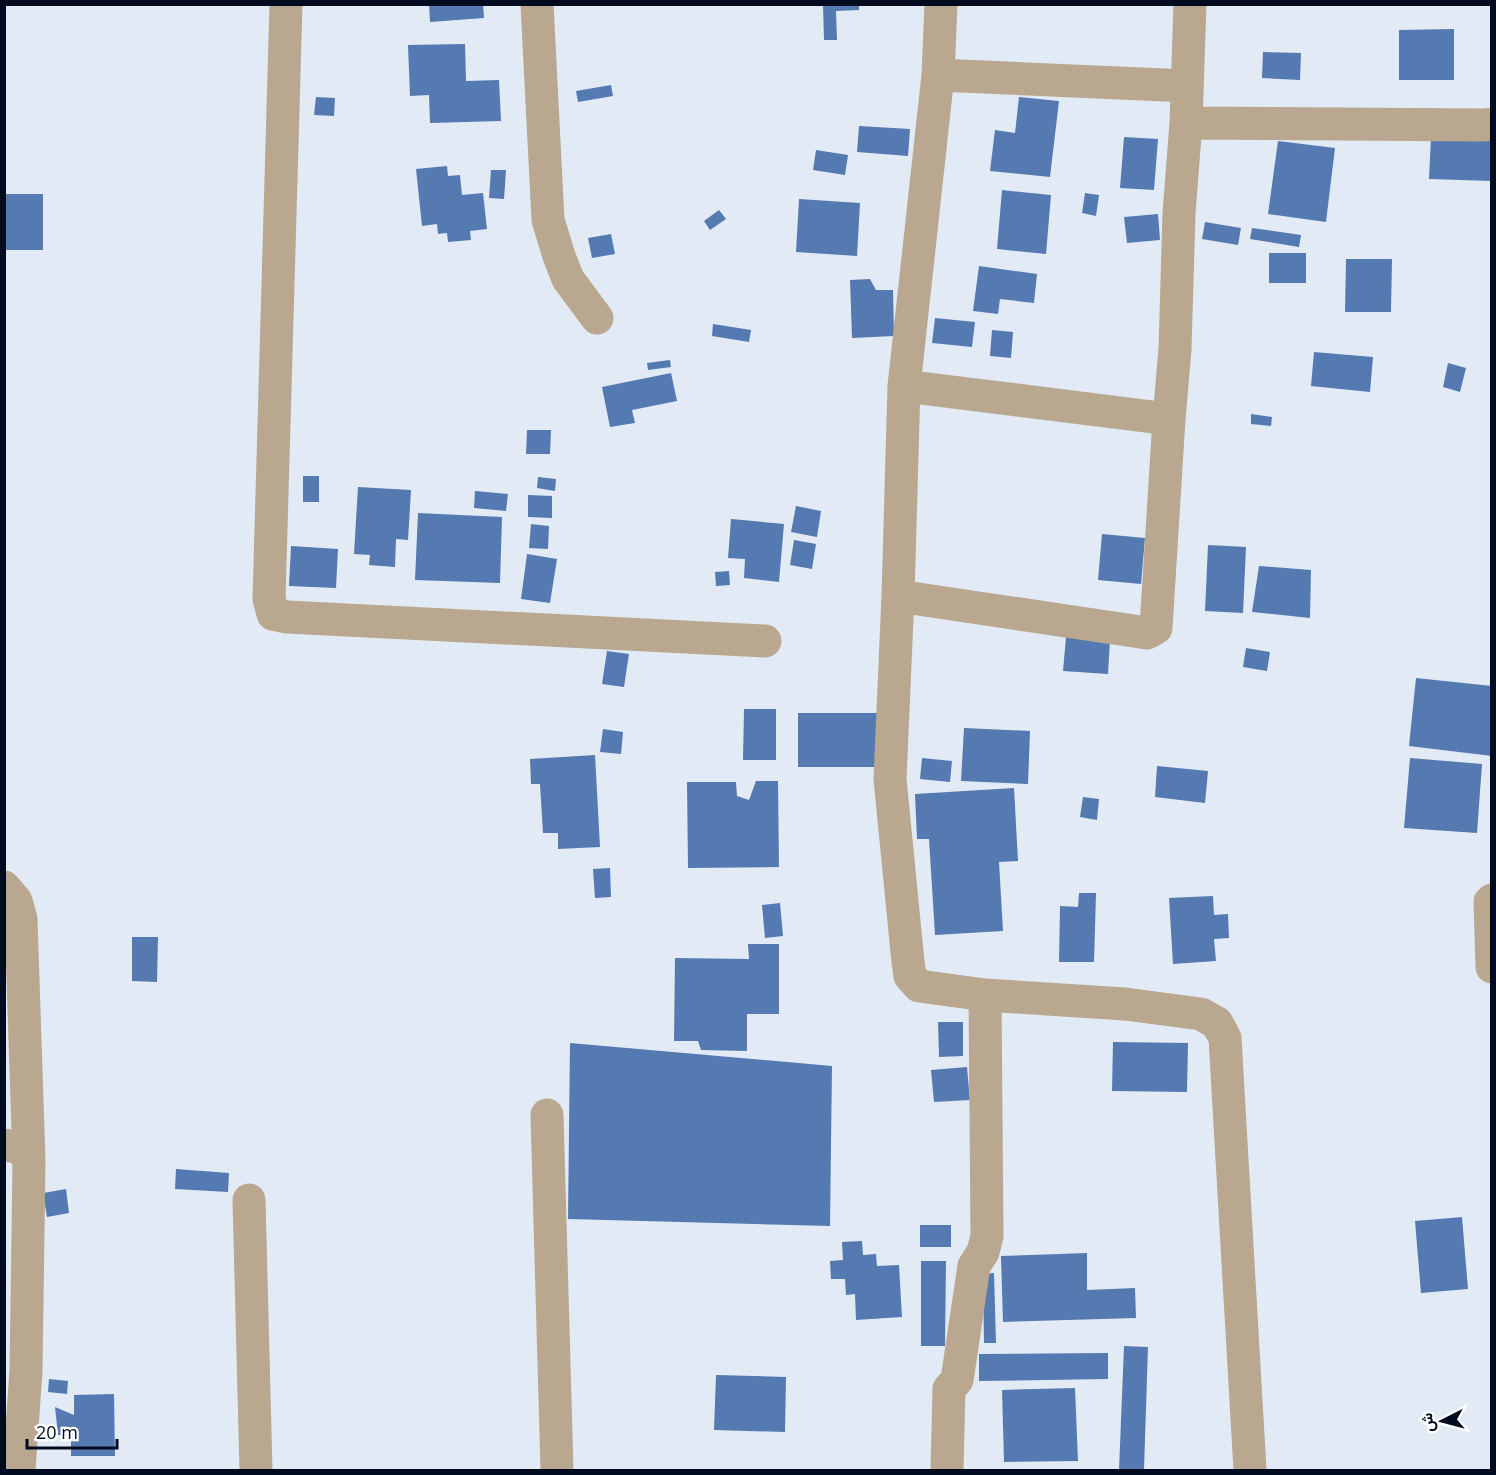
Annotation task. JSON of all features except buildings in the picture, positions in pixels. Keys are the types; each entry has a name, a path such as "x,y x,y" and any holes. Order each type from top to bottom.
{"street":[{"path":"286,4 269,599 273,614 287,617 765,641"},
{"path":"537,4 548,220 568,279 597,318"},
{"path":"941,4 938,75 904,386 890,779 910,976 919,986 985,995 1125,1004 1201,1014 1217,1023 1225,1038 1250,1470"},
{"path":"898,596 1147,633 1156,628 1169,419 1176,349 1179,213 1186,123 1190,4"},
{"path":"938,75 1187,86"},
{"path":"1186,123 1491,124"},
{"path":"904,386 1169,419"},
{"path":"4,887 16,901 21,919 17,1153 26,1371 19,1470"},
{"path":"1491,900 1491,967"},
{"path":"947,1470 950,1389 957,1380 974,1266 984,1252 987,1236 985,995"},
{"path":"547,1115 557,1470"},
{"path":"249,1200 256,1470"}]}
